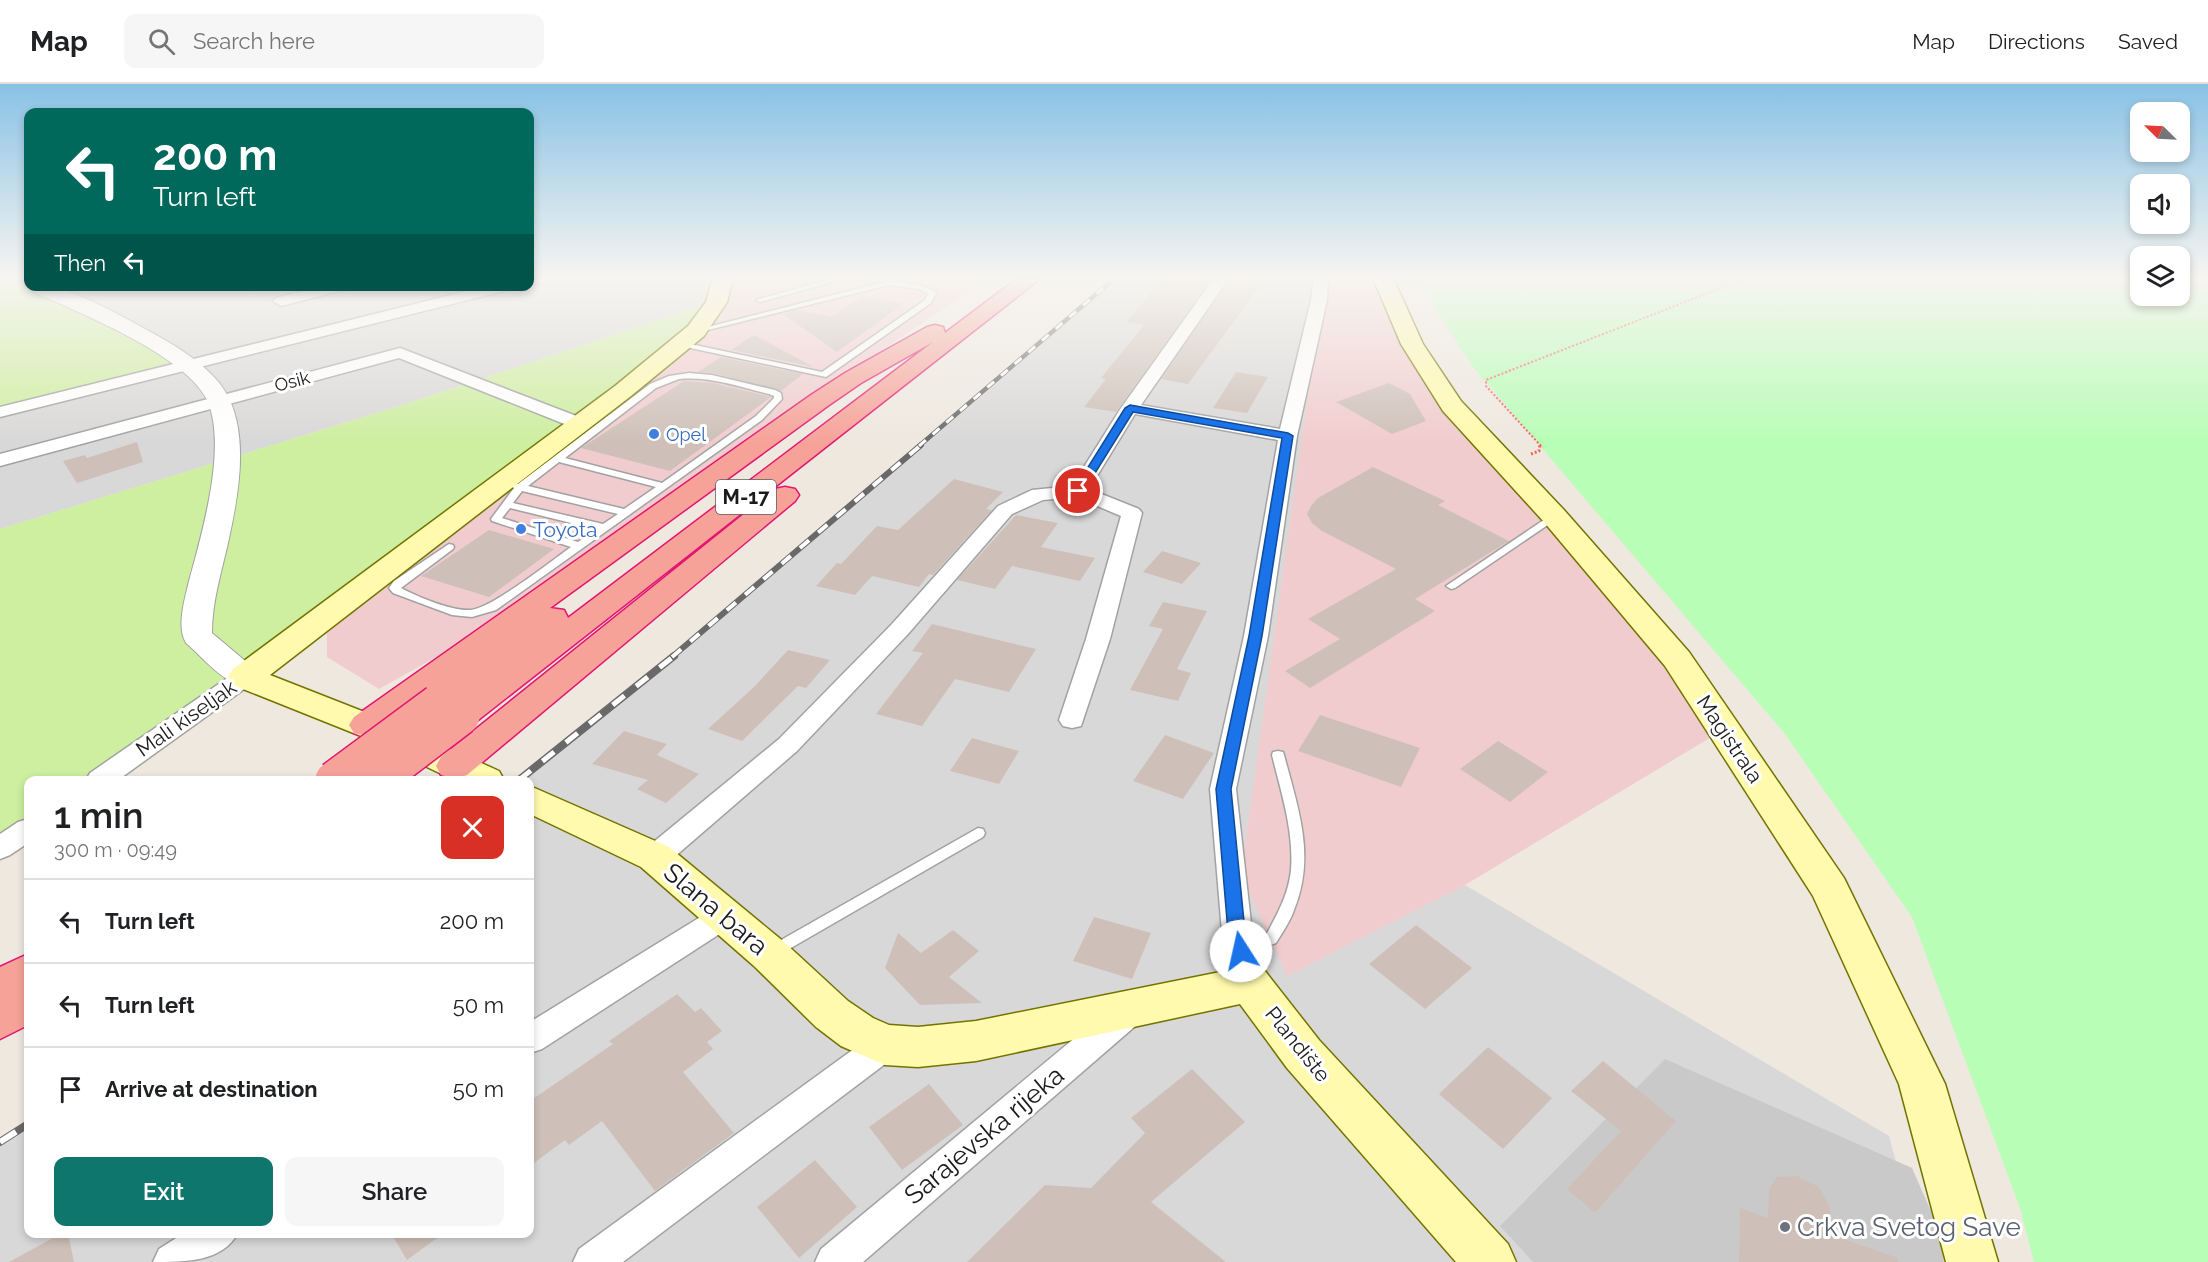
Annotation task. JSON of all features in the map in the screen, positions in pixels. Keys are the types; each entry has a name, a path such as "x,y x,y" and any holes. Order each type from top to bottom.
{"highway":[{"name":"M-17","path":"341,776 449,710 947,333"},
{"path":"366,725 820,400 853,378 947,333"},
{"path":"470,773 888,410 916,384 947,333"},
{"name":"M-17","path":"381,776 449,710"},
{"path":"0,988 24,974"},
{"path":"0,1020 24,1005"}],"main road":[{"path":"245,677 509,492 578,423 693,333"},
{"name":"Magistrala","path":"1407,333 1452,406 1554,516 1677,659 1830,889 1922,1084 1972,1262"},
{"path":"245,677 366,725 470,773"},
{"name":"Slana bara","path":"534,802 655,857 769,954 832,1014 857,1032 885,1045 918,1047 976,1041 1134,1009 1246,967"},
{"name":"Plandište","path":"1246,967 1303,1054 1478,1257"}],"street":[{"path":"133,333 154,343 187,366 219,401 225,427 224,485 214,542 198,598 197,636 245,677"},
{"name":"Osik","path":"0,412 319,333"},
{"path":"1078,491 1130,408 1183,333"},
{"name":"Plandište","path":"1246,967 1237,932 1223,789 1256,636 1288,436 1311,333"},
{"name":"Osik","path":"0,460 400,353 578,423"},
{"path":"1130,408 1288,436"},
{"path":"655,857 788,745 900,629 1005,510 1039,494 1078,491 1132,513 1098,639 1072,720"},
{"name":"Mali kiseljak","path":"105,776 245,677"},
{"path":"0,848 24,833"},
{"path":"534,1036 725,916"},
{"name":"Sarajevska rijeka","path":"834,1262 1134,1009"},
{"path":"592,1262 885,1045"},
{"path":"172,1262 211,1238"}],"lane":[{"path":"689,338 707,333"},
{"path":"689,338 823,375 883,333"},
{"path":"449,547 398,583 395,588 397,591 452,612 472,614 492,608 627,513 759,418 778,399 778,395 694,375 680,376 653,386 559,459 509,492 496,519 580,546"},
{"path":"559,459 664,486"},
{"path":"509,492 627,513"},
{"path":"509,492 605,528"},
{"path":"1451,586 1554,516"},
{"path":"1246,967 1271,939 1287,910 1298,871 1297,829 1278,755"},
{"path":"769,954 978,833"}],"path":[{"path":"1505,464 1539,451 1541,446 1486,386 1486,380 1606,333"}],"shaded area":[{"path":"17,333 619,333 406,404 0,529 0,410"},
{"path":"691,333 908,333 822,391 499,622 379,689 327,657 327,633 649,375"},
{"path":"1051,333 1324,333 1287,975 1465,885 1889,1136 1923,1262 0,1262 0,1142 24,1127 24,1238 534,1238 534,776 524,776 676,654"},
{"path":"1317,333 1414,333 1452,406 1546,506 1718,733 1465,885 1287,976 1241,874"},
{"path":"1665,1059 1912,1168 1937,1225 1944,1262 1533,1262 1500,1226"}],"green space":[{"path":"0,333 144,333 154,337 185,363 0,410"},
{"path":"619,333 687,333 679,343 95,776 24,776 24,824 0,840 0,529 406,404"},
{"path":"1451,333 2208,333 2208,1262 2034,1262 2020,1208 1912,917 1785,734 1473,367"}],"building":[{"path":"810,333 863,333 837,352"},
{"path":"1138,333 1172,333 1116,412 1084,407 1106,379 1101,378"},
{"path":"1193,333 1225,333 1188,384 1161,379"},
{"path":"754,335 814,367 731,350"},
{"path":"721,357 803,374 781,391 713,373 698,372"},
{"path":"1236,372 1268,377 1247,413 1213,408"},
{"path":"684,381 713,383 771,397 670,471 581,448"},
{"path":"1389,383 1410,394 1426,421 1392,434 1336,402"},
{"path":"137,442 143,462 77,483 63,461 85,455 87,458"},
{"path":"1373,467 1445,501 1438,505 1509,541 1415,599 1435,611 1310,688 1285,671 1340,639 1308,619 1396,569 1322,531 1312,523 1307,514 1318,498"},
{"path":"954,479 1003,492 986,509 992,510 933,575 929,574 919,587 872,576 855,595 816,586 837,563 841,564 877,526 898,530"},
{"path":"1016,515 1058,523 1041,547 1095,558 1080,581 1012,566 995,589 957,580"},
{"path":"489,530 554,549 489,597 421,576"},
{"path":"1162,551 1201,563 1182,584 1143,572"},
{"path":"1163,602 1207,611 1177,669 1191,673 1178,701 1130,690 1163,629 1149,626"},
{"path":"932,624 1036,649 1009,692 955,679 922,726 876,714 923,653 912,651"},
{"path":"788,650 830,660 806,688 798,686 742,741 708,729 755,686"},
{"path":"1320,715 1420,748 1401,787 1298,751"},
{"path":"624,731 667,744 657,755 699,774 666,803 637,789 648,780 592,764"},
{"path":"1165,735 1214,753 1183,799 1133,781"},
{"path":"972,738 1019,751 999,784 950,771"},
{"path":"1498,741 1548,772 1510,802 1460,769"},
{"path":"1094,917 1151,933 1132,979 1073,961"},
{"path":"1416,925 1472,968 1425,1009 1369,964"},
{"path":"953,930 979,951 949,977 982,1003 920,1005 885,968 898,933 921,953"},
{"path":"677,994 695,1012 701,1008 722,1031 707,1042 713,1049 683,1072 734,1133 655,1191 602,1121 569,1145 565,1140 534,1163 534,1098 613,1044 609,1041"},
{"path":"1488,1047 1552,1098 1503,1149 1439,1094"},
{"path":"1603,1061 1676,1121 1595,1213 1567,1189 1621,1131 1571,1091"},
{"path":"1192,1069 1245,1122 1151,1202 1226,1262 967,1262 1045,1185 1091,1188 1145,1133 1131,1118"},
{"path":"929,1084 963,1125 902,1170 869,1127"},
{"path":"815,1160 857,1207 799,1258 757,1207"},
{"name":"Crkva Svetog Save","path":"1797,1176 1819,1187 1830,1207 1832,1235 1898,1258 1898,1262 1739,1262 1740,1208 1768,1218 1769,1189 1777,1177"},
{"path":"53,1238 69,1238 74,1262 9,1262"},
{"path":"394,1238 437,1238 407,1260"}],"railway":[{"path":"919,446 1051,333"},
{"path":"672,657 921,445"},
{"path":"524,776 674,656"},
{"path":"0,1142 24,1127"}],"place":[{"name":"Opel","path":"654,434"},
{"name":"Toyota","path":"521,529"},
{"name":"Crkva Svetog Save","path":"1785,1227"}],"route":[{"path":"1078,491 1130,408 1288,436 1256,636 1223,789 1237,932 1241,951"}]}
